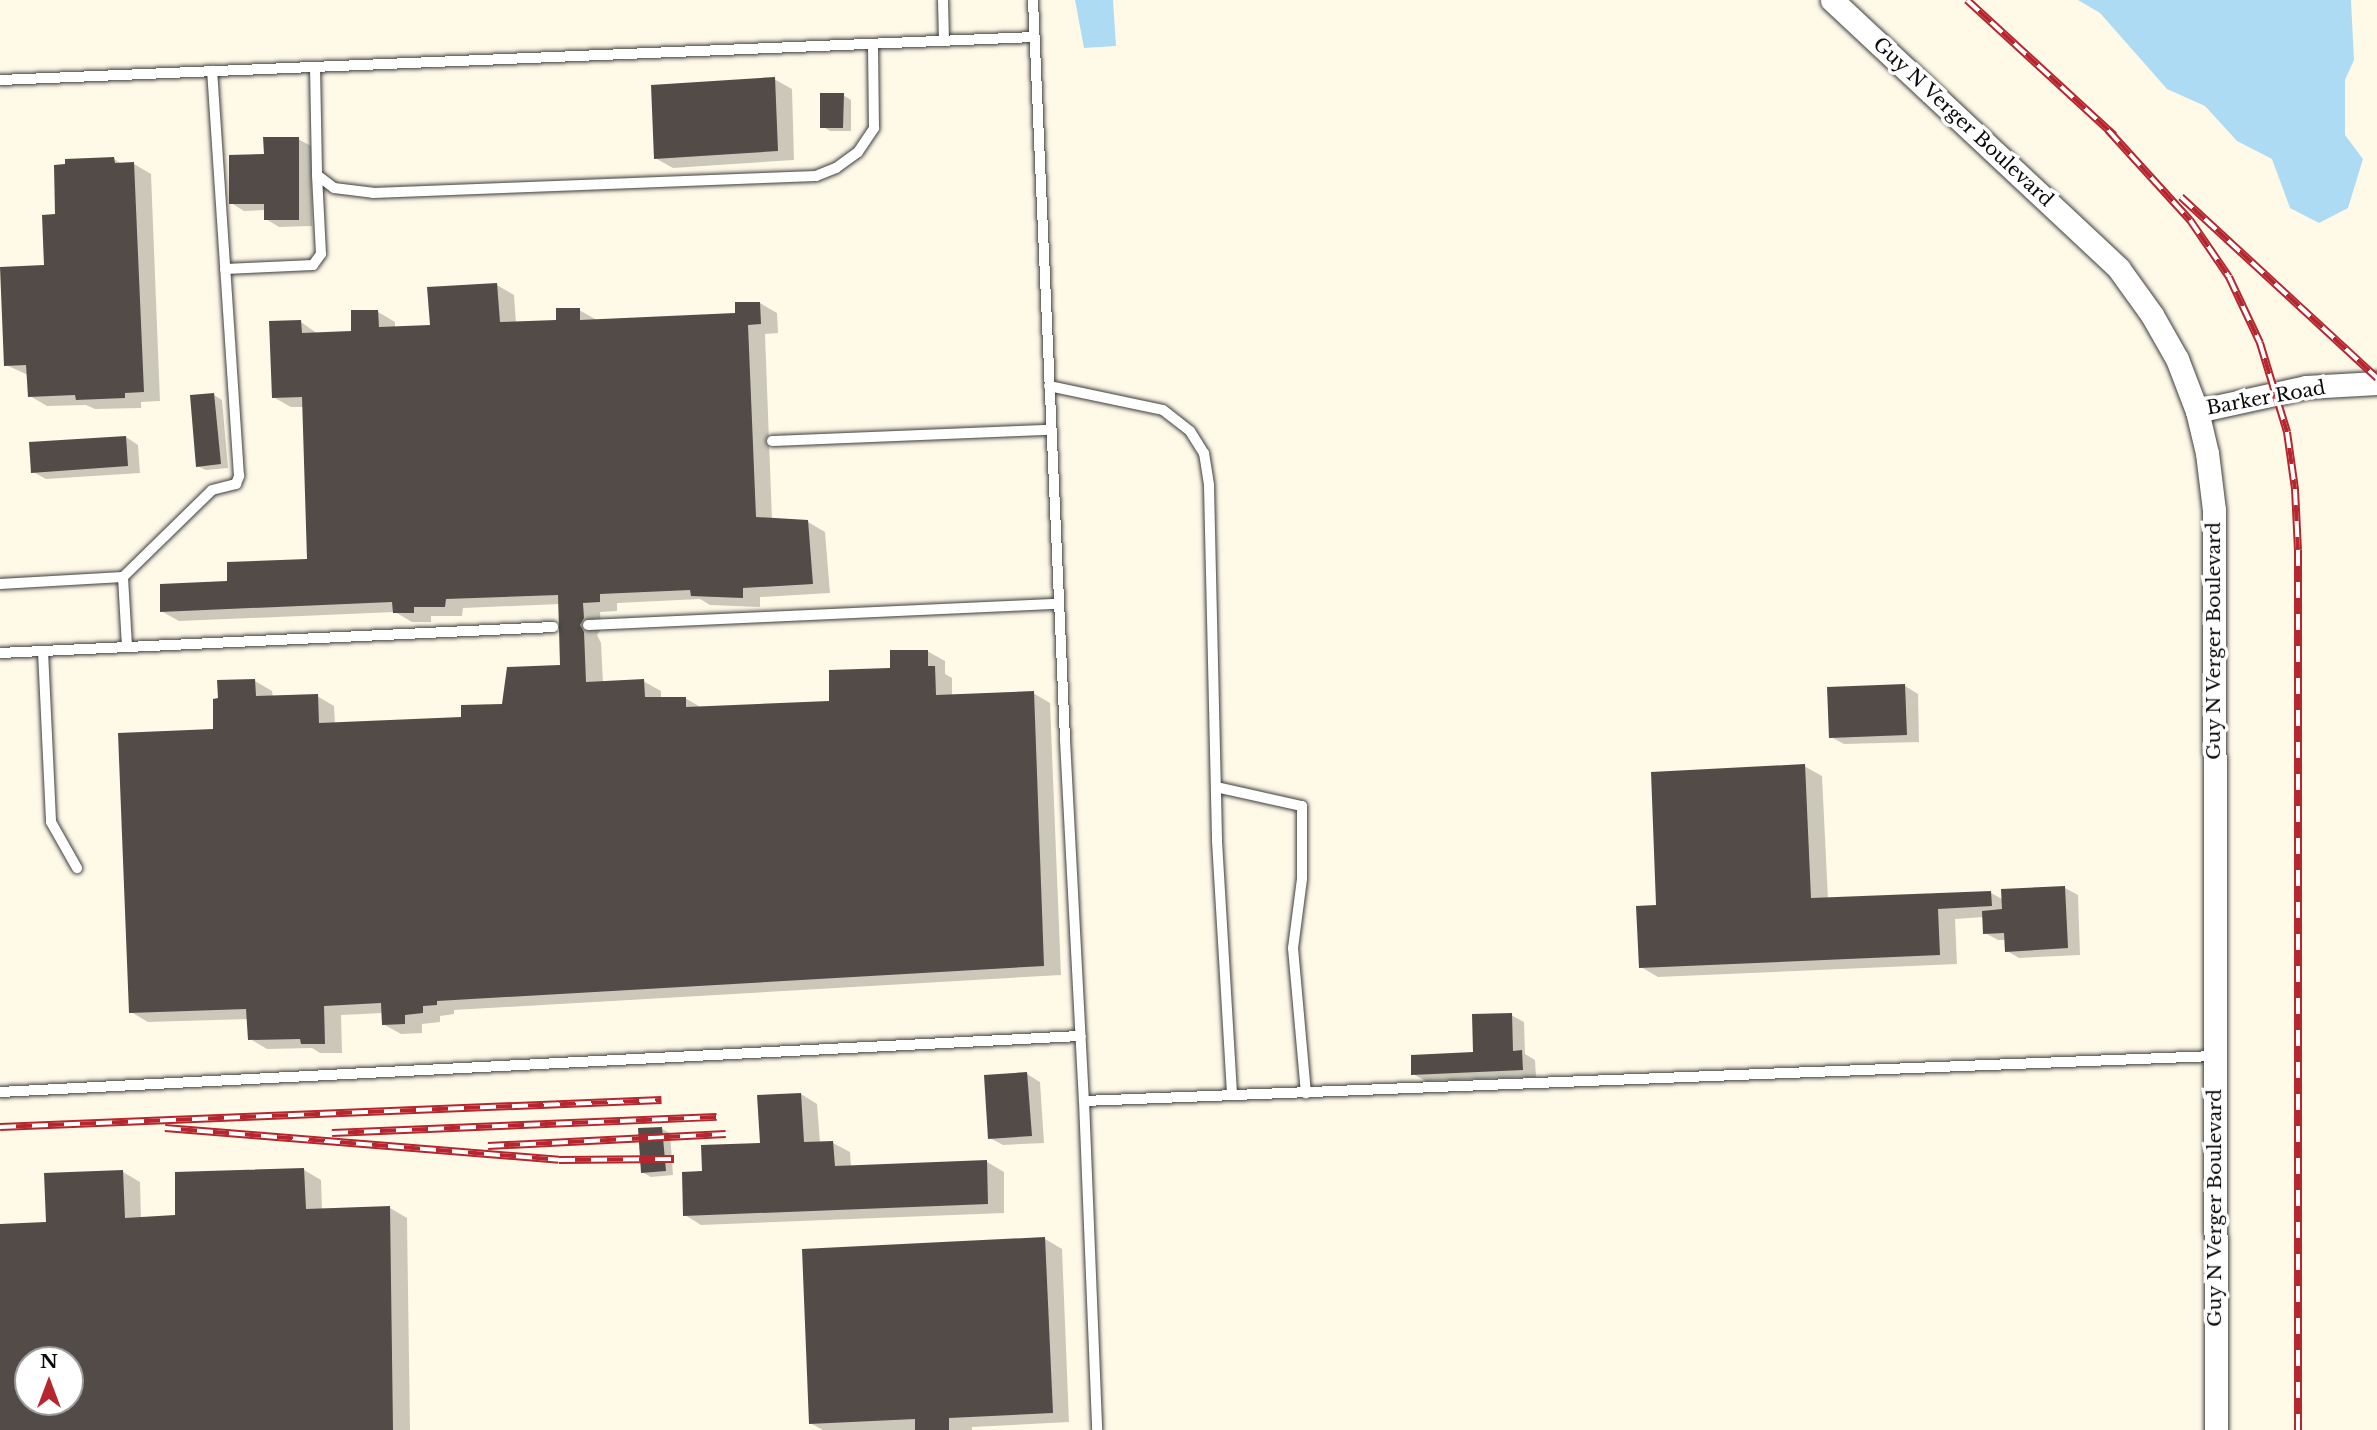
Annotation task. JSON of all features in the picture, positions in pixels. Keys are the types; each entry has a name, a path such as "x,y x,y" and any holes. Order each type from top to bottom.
{"street":[{"name":"Guy N Verger Boulevard","path":"1832,0 2119,269 2152,315 2177,359 2197,411 2207,453 2214,510 2216,1430"},
{"name":"Barker Road","path":"2197,411 2306,387 2377,383"}],"lane":[{"path":"943,0 944,41"},
{"path":"1033,0 1097,1430"},
{"path":"0,80 1034,37"},
{"path":"317,175 334,188 373,193 816,176 836,168 858,152 874,128 873,44"},
{"path":"225,269 313,265 321,254 315,66"},
{"path":"0,584 123,577 212,490 236,484 239,476 212,71"},
{"path":"1049,386 1163,410 1190,431 1205,453 1209,486 1216,787 1232,1095"},
{"path":"772,441 1051,430"},
{"path":"123,577 127,647"},
{"path":"588,625 1059,604"},
{"path":"0,653 552,627"},
{"path":"43,651 51,822 77,868"},
{"path":"1216,787 1303,806 1303,879 1293,948 1306,1093"},
{"path":"0,1092 1081,1035"},
{"path":"1084,1101 2215,1056"}],"water":[{"path":"1075,0 1113,0 1116,46 1084,48"},
{"path":"2078,0 2351,0 2354,60 2345,80 2345,135 2363,159 2348,208 2319,223 2290,208 2272,159 2237,141 2205,106 2167,89 2100,13"}],"building":[{"path":"775,77 778,151 654,159 651,85"},
{"path":"820,93 844,93 843,128 820,128"},
{"path":"263,137 299,137 299,220 264,220 264,204 229,204 229,155 264,154"},
{"path":"114,157 115,163 134,162 144,392 125,393 125,398 76,400 75,395 28,397 26,365 4,366 0,267 44,265 42,215 55,214 54,165 65,164 65,159"},
{"path":"497,283 500,322 556,320 556,308 580,308 580,320 735,313 735,302 760,302 761,324 748,325 756,517 808,520 813,584 743,588 743,598 691,596 690,590 600,594 600,602 583,603 584,618 580,625 584,632 586,682 644,679 645,697 686,697 686,707 829,701 829,670 890,668 890,650 928,650 928,666 935,666 936,695 1034,691 1044,966 437,1001 437,1005 423,1006 423,1013 405,1015 405,1024 382,1025 381,1003 324,1006 325,1044 301,1044 300,1039 248,1040 246,1009 129,1013 118,733 213,729 213,699 218,698 217,680 255,679 256,696 318,694 319,723 461,717 461,705 502,704 507,667 560,665 558,595 446,599 445,607 414,607 414,613 393,613 392,602 160,612 160,584 227,581 227,562 307,559 302,397 272,398 269,321 301,320 302,333 351,331 351,310 378,310 379,327 430,325 427,287"},
{"path":"214,393 221,464 196,467 190,395"},
{"path":"126,436 128,466 31,473 29,442"},
{"path":"1905,684 1907,735 1829,738 1827,687"},
{"path":"1805,764 1811,898 1991,891 1992,906 1938,909 1940,955 1639,968 1636,906 1656,905 1651,772"},
{"path":"2065,886 2068,948 2005,952 2004,933 1983,934 1982,911 2002,909 2001,889"},
{"path":"1512,1013 1513,1051 1522,1050 1523,1070 1411,1075 1411,1055 1473,1052 1472,1014"},
{"path":"1027,1072 1032,1136 988,1139 984,1075"},
{"path":"801,1093 804,1142 833,1141 835,1166 987,1160 988,1204 683,1216 682,1172 702,1171 701,1145 760,1143 757,1095"},
{"path":"662,1127 666,1171 641,1173 638,1128"},
{"path":"304,1168 306,1209 390,1206 393,1430 0,1430 0,1224 46,1222 44,1173 123,1170 125,1218 175,1215 175,1172"},
{"path":"1045,1237 1053,1413 949,1418 949,1430 915,1430 915,1419 809,1424 802,1249"}],"railway":[{"path":"1967,0 2114,135"},
{"path":"2108,130 2190,220 2229,277 2260,343 2287,432 2295,489 2298,550 2298,1430"},
{"path":"2181,197 2377,378"},
{"path":"0,1127 661,1100"},
{"path":"332,1133 717,1117"},
{"path":"165,1128 559,1160 674,1159"},
{"path":"488,1146 726,1134"}]}
